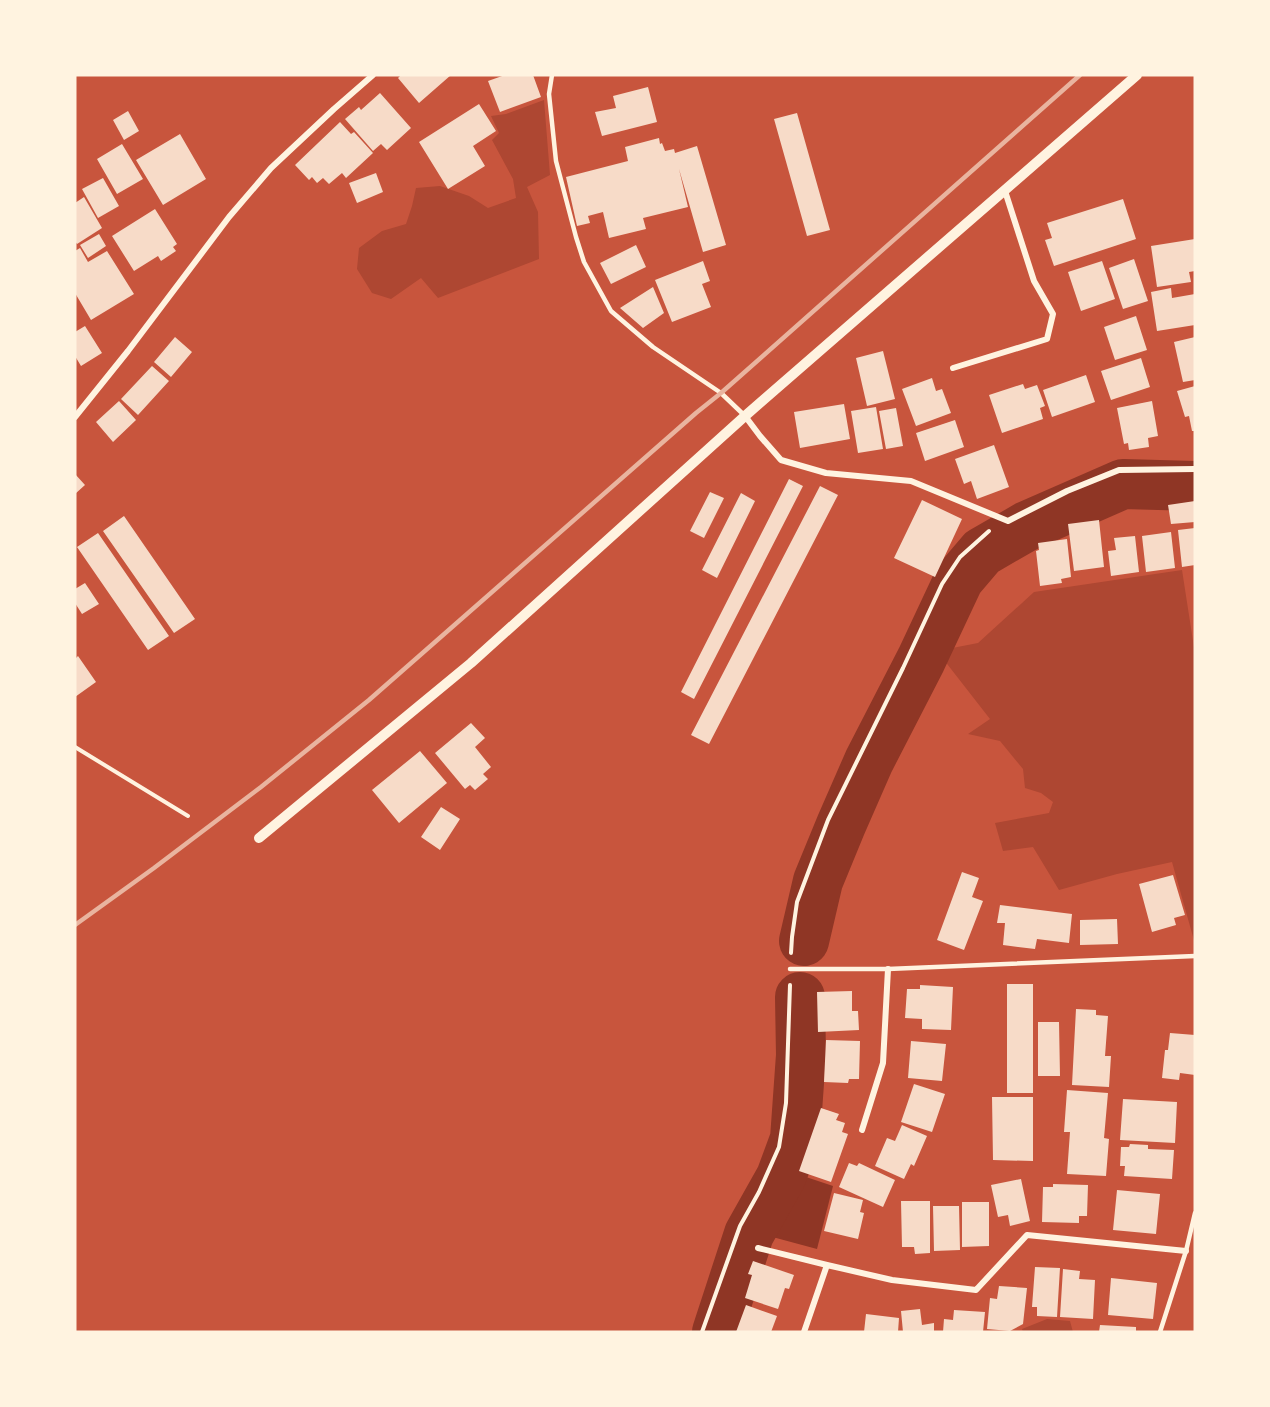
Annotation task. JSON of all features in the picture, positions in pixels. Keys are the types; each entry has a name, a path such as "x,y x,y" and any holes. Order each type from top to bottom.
{"street":[{"path":"75,417 230,217 271,168 373,75"},
{"path":"259,838 471,663 745,416 1137,75"},
{"path":"953,368 1047,339 1053,314 1034,281 1005,190"},
{"path":"745,416 781,460 826,473 911,481 1008,521 1067,491 1119,470 1195,469"},
{"path":"862,1130 883,1063 888,969"},
{"path":"758,1248 892,1280 976,1290 1027,1234 1186,1251"},
{"path":"804,1332 827,1265"}],"lane":[{"path":"552,75 549,94 556,161 584,262 611,311 653,347 721,393 745,416"},
{"path":"790,969 888,969 1195,956"},
{"path":"1160,1332 1186,1251 1195,1213"}],"path":[{"path":"702,1332 740,1226 759,1192 779,1147 786,1103 790,969 797,902 828,820 942,584 960,557 985,533 1008,521"},
{"path":"75,747 188,816"}],"shaded area":[{"path":"544,100 550,175 527,187 538,212 539,259 438,298 421,278 391,299 372,293 357,269 359,248 382,231 406,224 416,188 440,186 469,196 488,208 516,198 513,179 492,140 499,133 491,116 506,114"},
{"path":"1182,570 1195,654 1195,944 1172,862 1059,890 1033,847 1003,851 995,823 1049,813 1053,802 1041,793 1025,788 1023,769 1000,741 968,734 990,719 937,651 978,643 1034,592"},
{"path":"797,1174 833,1186 817,1249 765,1235"},
{"path":"1047,1319 1070,1321 1073,1332 1023,1332 1022,1329"}],"building":[{"path":"401,75 451,75 419,103 398,78"},
{"path":"505,75 533,75 541,97 500,112 488,81"},
{"path":"648,87 657,122 602,136 595,112 616,108 613,96"},
{"path":"380,93 411,128 387,150 381,144 373,151 345,119 359,107 361,110"},
{"path":"479,104 496,131 473,146 485,166 448,189 419,142"},
{"path":"128,111 139,131 124,140 113,120"},
{"path":"797,113 830,230 807,236 774,119"},
{"path":"340,122 351,134 354,132 373,153 346,178 342,173 329,184 323,178 317,183 312,177 309,180 295,165"},
{"path":"180,134 206,179 163,205 136,160"},
{"path":"659,138 665,151 674,149 675,153 697,146 726,245 703,252 679,169 688,207 643,218 646,229 609,238 603,212 588,216 590,223 577,226 566,177 628,161 625,147"},
{"path":"122,144 143,179 117,194 97,159"},
{"path":"376,173 383,192 357,203 349,183"},
{"path":"103,178 119,206 98,218 82,189"},
{"path":"84,197 102,228 77,244 75,241 75,203"},
{"path":"1123,199 1136,239 1054,266 1045,240 1052,238 1047,223"},
{"path":"155,209 177,244 173,247 176,251 161,261 158,256 134,271 112,236"},
{"path":"99,234 106,246 88,258 80,245"},
{"path":"1195,239 1195,271 1189,272 1191,282 1157,287 1151,246"},
{"path":"636,245 646,267 611,284 600,263"},
{"path":"80,248 88,262 107,251 134,294 91,320 75,293 75,251"},
{"path":"1134,259 1148,301 1123,309 1109,268"},
{"path":"703,261 710,281 702,284 711,307 672,322 655,280"},
{"path":"1102,261 1115,299 1081,311 1068,272"},
{"path":"653,287 664,313 643,328 620,308"},
{"path":"1171,288 1172,298 1195,294 1195,325 1157,331 1151,292"},
{"path":"1136,316 1147,350 1115,360 1104,327"},
{"path":"85,326 102,353 81,366 75,356 75,332"},
{"path":"175,337 192,352 171,377 154,362"},
{"path":"1195,337 1195,380 1183,382 1174,342"},
{"path":"883,351 895,399 867,406 856,358"},
{"path":"1141,358 1150,387 1111,400 1101,371"},
{"path":"152,366 169,381 138,415 121,399"},
{"path":"1086,375 1095,402 1052,417 1043,390"},
{"path":"932,378 936,391 942,389 951,413 916,426 902,389"},
{"path":"1023,384 1025,389 1037,385 1045,406 1040,408 1043,419 1002,433 989,395"},
{"path":"1195,386 1195,431 1192,431 1189,416 1185,417 1177,391"},
{"path":"119,401 136,420 113,442 96,422"},
{"path":"1152,401 1158,436 1148,438 1149,447 1129,450 1128,443 1124,444 1117,408"},
{"path":"844,404 850,439 800,448 794,412"},
{"path":"876,407 883,449 858,453 851,411"},
{"path":"896,408 903,446 886,449 879,411"},
{"path":"955,420 964,447 925,461 916,433"},
{"path":"994,445 1009,487 977,499 971,481 964,484 955,459"},
{"path":"75,474 85,485 75,494"},
{"path":"789,479 803,486 694,699 681,692"},
{"path":"820,486 838,495 709,744 691,735"},
{"path":"710,492 724,498 704,538 690,531"},
{"path":"741,493 755,501 717,578 702,570"},
{"path":"922,500 962,519 935,577 894,558"},
{"path":"1195,501 1195,522 1171,524 1168,505"},
{"path":"124,516 195,619 174,633 103,531"},
{"path":"1099,520 1104,567 1074,571 1068,524"},
{"path":"1195,528 1195,565 1182,567 1178,530"},
{"path":"1171,532 1175,568 1146,572 1142,536"},
{"path":"98,533 169,636 148,650 77,547"},
{"path":"1135,536 1139,572 1111,576 1108,551 1116,550 1114,538"},
{"path":"1067,539 1071,577 1061,579 1062,583 1040,586 1036,551 1039,550 1038,543"},
{"path":"85,583 99,604 82,614 75,603 75,589"},
{"path":"78,656 96,682 75,697 75,659"},
{"path":"471,723 485,738 475,747 491,767 483,774 488,779 475,790 470,785 465,789 435,753"},
{"path":"420,751 447,783 399,823 372,790"},
{"path":"441,807 460,819 440,850 421,837"},
{"path":"962,872 979,878 972,897 983,901 964,950 937,940"},
{"path":"1173,875 1185,915 1174,918 1176,925 1152,932 1139,884"},
{"path":"1000,905 1072,914 1069,943 1037,939 1035,949 1003,945 1005,923 997,923"},
{"path":"1117,919 1118,944 1080,945 1080,920"},
{"path":"1007,984 1033,984 1033,1093 1007,1093"},
{"path":"920,985 953,987 951,1030 922,1029 922,1019 905,1018 907,989 920,989"},
{"path":"852,991 852,1011 858,1011 859,1030 818,1032 817,992"},
{"path":"1076,1009 1096,1010 1096,1015 1108,1016 1105,1056 1111,1056 1109,1087 1072,1085"},
{"path":"1038,1022 1059,1022 1060,1076 1038,1076"},
{"path":"1170,1033 1195,1035 1195,1075 1180,1073 1179,1080 1162,1078 1165,1050 1168,1050"},
{"path":"826,1040 860,1041 859,1079 849,1079 848,1083 824,1082"},
{"path":"911,1041 946,1044 942,1081 908,1078"},
{"path":"914,1084 945,1094 932,1132 901,1122"},
{"path":"1067,1090 1108,1093 1104,1138 1109,1139 1106,1176 1067,1174 1070,1132 1064,1132"},
{"path":"992,1097 1033,1097 1033,1161 993,1160"},
{"path":"1123,1099 1177,1102 1175,1143 1120,1140"},
{"path":"821,1108 839,1114 836,1120 845,1123 842,1132 848,1134 831,1182 799,1171"},
{"path":"902,1125 927,1136 914,1166 911,1164 904,1179 875,1166 887,1138 895,1141"},
{"path":"1130,1144 1148,1145 1148,1149 1174,1150 1172,1179 1124,1176 1125,1166 1120,1166 1121,1147 1129,1147"},
{"path":"849,1163 857,1166 859,1163 895,1180 883,1207 839,1187"},
{"path":"1021,1179 1030,1221 1010,1226 1008,1215 998,1217 991,1185"},
{"path":"1053,1184 1088,1185 1087,1216 1079,1216 1079,1223 1042,1222 1043,1187 1053,1187"},
{"path":"1117,1190 1160,1194 1156,1234 1113,1230"},
{"path":"834,1193 863,1200 860,1212 864,1213 858,1239 824,1231"},
{"path":"901,1201 930,1201 930,1253 915,1254 914,1247 902,1247"},
{"path":"962,1202 989,1202 989,1246 962,1247"},
{"path":"933,1206 959,1206 960,1250 934,1251"},
{"path":"753,1261 794,1275 789,1289 785,1288 778,1309 745,1298 752,1275 748,1274"},
{"path":"1035,1267 1060,1268 1057,1317 1037,1316 1037,1307 1032,1307"},
{"path":"1063,1269 1080,1271 1079,1279 1095,1280 1093,1319 1060,1317"},
{"path":"1111,1278 1157,1283 1153,1319 1108,1315"},
{"path":"999,1286 1027,1288 1023,1324 1010,1331 987,1329 990,1298 997,1299"},
{"path":"746,1305 777,1316 771,1332 736,1332"},
{"path":"920,1309 922,1325 934,1323 934,1332 903,1332 901,1311"},
{"path":"954,1310 985,1312 983,1332 943,1332 944,1319 953,1320"},
{"path":"866,1314 899,1318 898,1332 864,1332"},
{"path":"1100,1325 1136,1327 1136,1332 1099,1332"}],"waterway":[{"path":"804,941 818,881 869,761 921,660 959,579 982,552 1027,526 1123,484 1195,486"},
{"path":"717,1332 749,1234 781,1177 795,1139 801,1055 800,997"}],"railway":[{"path":"75,925 261,787 369,700 721,393 1080,75"}]}
